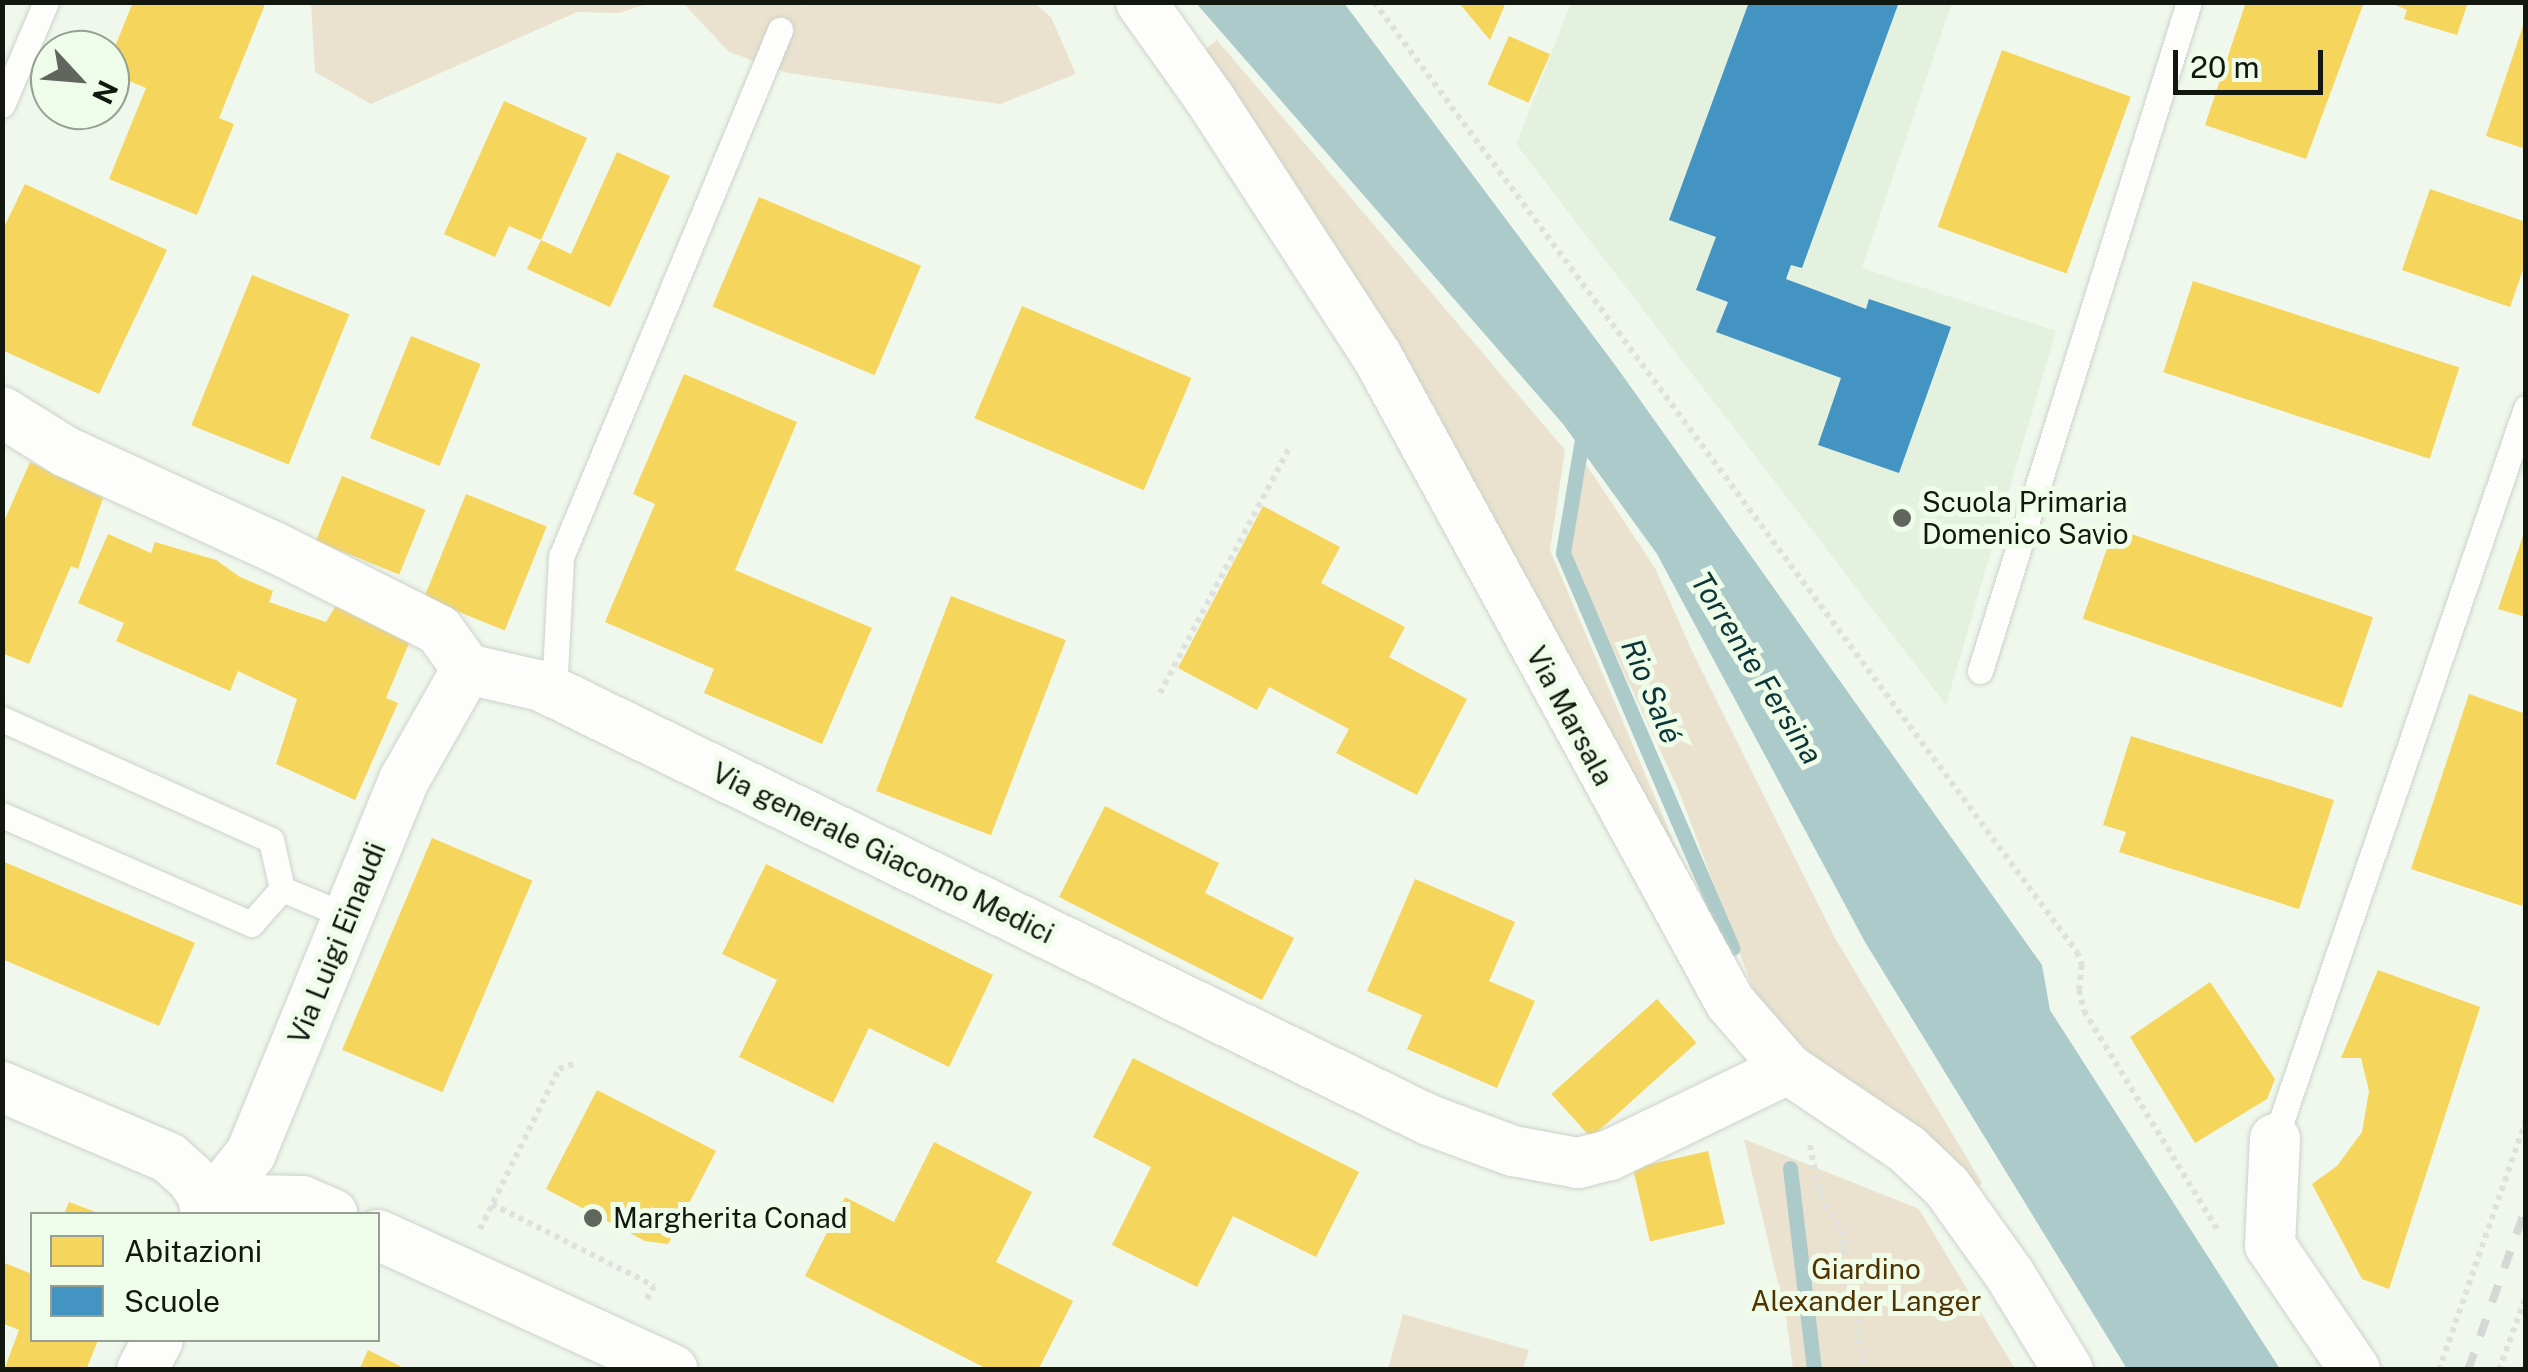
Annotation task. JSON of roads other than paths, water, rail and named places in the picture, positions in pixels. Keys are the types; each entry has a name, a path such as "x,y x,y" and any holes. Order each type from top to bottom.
{"street":[{"name":"Via Marsala","path":"1141,2 1210,99 1377,356 1720,986 1788,1068 1907,1149 1947,1187 2010,1275 2068,1370"},
{"path":"2,412 66,452 276,548 439,630 466,670"},
{"name":"Via generale Giacomo Medici","path":"466,670 554,692 1430,1120 1513,1151 1578,1162 1610,1155 1788,1068"},
{"name":"Via Luigi Einaudi","path":"207,1212 251,1153 404,780 466,670"},
{"path":"2,1087 169,1158 191,1178 207,1212 246,1200 302,1201 327,1212"},
{"path":"2275,1139 2270,1245 2354,1370"},
{"path":"380,1236 673,1370"},
{"path":"142,1370 157,1342"}],"lane":[{"path":"2,105 46,2"},
{"path":"1980,671 2188,2"},
{"path":"554,692 560,557 780,30"},
{"path":"2275,1139 2526,408"},
{"path":"2,719 271,840 282,889"},
{"path":"2,814 251,924 282,889"},
{"path":"282,889 347,916"}],"water":[{"name":"Torrente Fersina","path":"1196,3 1344,3 1618,369 2042,965 2050,1010 2280,1369 2127,1369 1865,942 1657,554 1563,424"}],"waterway":[{"name":"Rio Salé","path":"1583,433 1563,553 1732,948"},
{"name":"Rio Salé","path":"1790,1168 1814,1370"}],"railway":[{"path":"2468,1370 2526,1207"}],"place":[{"name":"Scuola Primaria Domenico Savio","path":"1902,518"},
{"name":"Margherita Conad","path":"593,1218"}],"park label":[{"name":"Giardino Alexander Langer","path":"1866,1285"}]}
